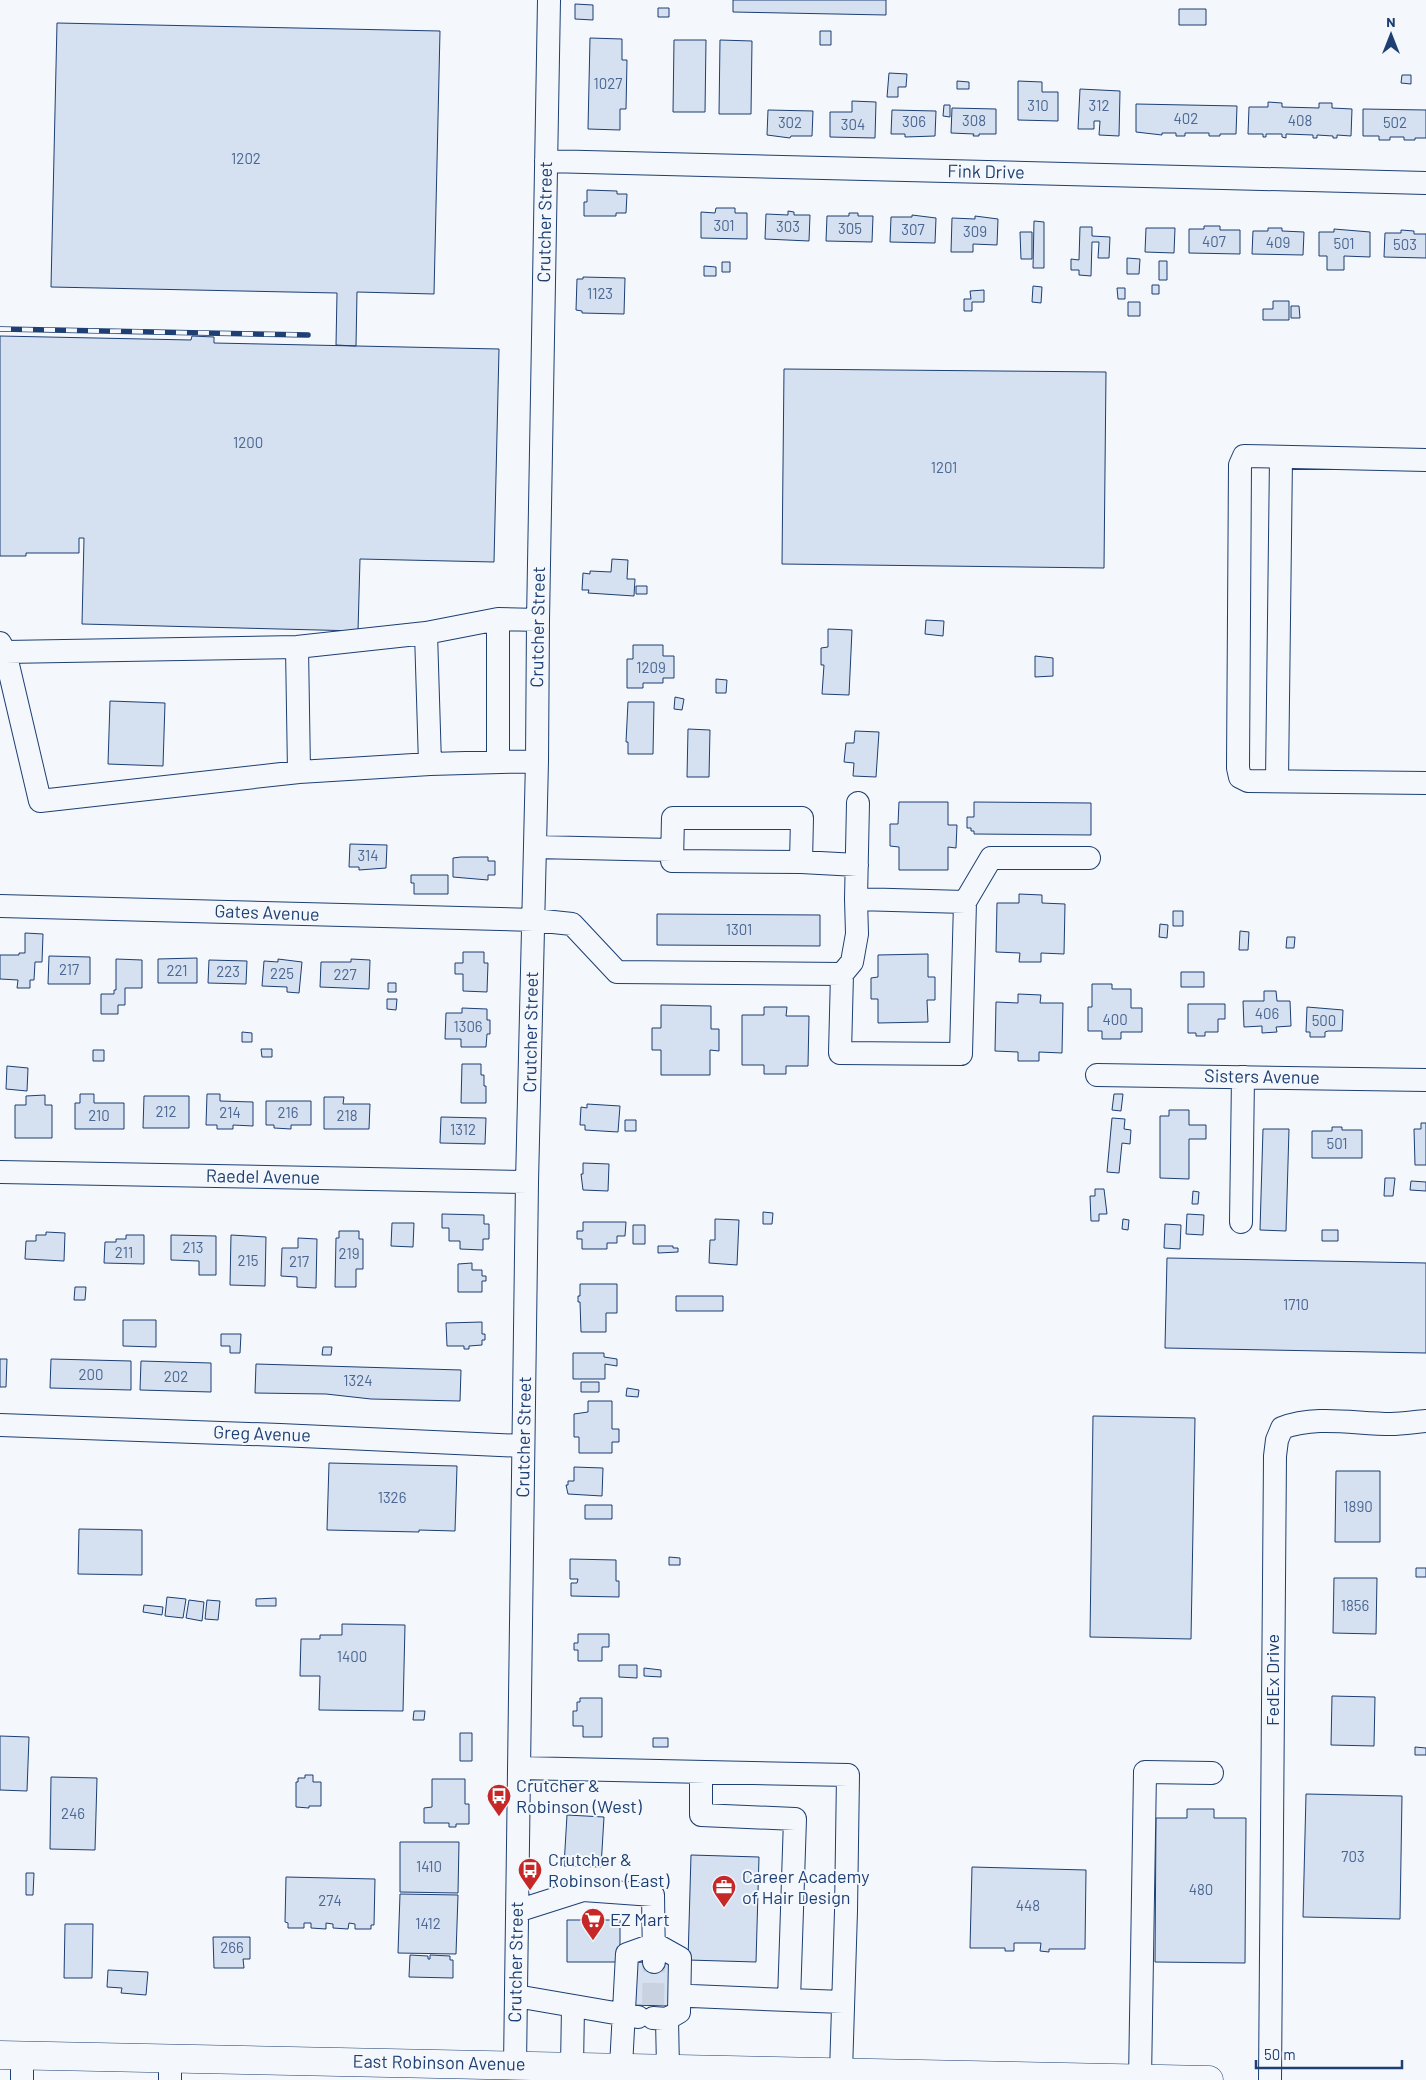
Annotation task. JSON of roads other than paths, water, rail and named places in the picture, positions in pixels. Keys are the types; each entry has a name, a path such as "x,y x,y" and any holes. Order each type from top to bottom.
{"highway":[{"name":"East Robinson Avenue","path":"15,2064 170,2069 459,2072 530,2070 572,2066 621,2067 659,2072 800,2075 841,2072 944,2077 1209,2080"}],"street":[{"name":"Crutcher Street","path":"530,2070 516,1996 527,1182 537,761 548,0"},
{"name":"Fink Drive","path":"546,161 1426,183"},
{"path":"1426,460 1244,456 1240,465 1238,768 1240,777 1248,781 1426,783"},
{"path":"1277,782 1281,457"},
{"path":"498,619 498,762"},
{"path":"537,761 430,764 299,772 40,801 2,648 297,647 426,633 498,619 538,620"},
{"path":"426,633 430,764"},
{"path":"297,647 299,772"},
{"path":"858,803 857,934 852,962 842,974 840,1052 961,1054 965,902 991,858 1088,858"},
{"path":"801,862 802,818 673,818 672,861 801,862 857,865"},
{"path":"535,846 672,850"},
{"path":"856,899 965,902"},
{"name":"Gates Avenue","path":"0,906 534,920 572,924 617,972 842,974"},
{"name":"Sisters Avenue","path":"1098,1075 1426,1080"},
{"path":"1241,1222 1243,1077"},
{"name":"Raedel Avenue","path":"0,1172 527,1182"},
{"name":"FedEx Drive","path":"1270,2080 1276,1440 1282,1428 1295,1422 1393,1424 1426,1421"},
{"name":"Greg Avenue","path":"0,1425 524,1446"},
{"path":"519,1768 848,1775 841,2072"},
{"path":"701,1772 702,1814 796,1819 790,2000"},
{"path":"1140,2079 1145,1772 1212,1773"},
{"path":"517,1911 582,1890 653,1896 655,1953"},
{"path":"516,1996 624,2016 679,2012 680,1958 655,1953 627,1954 624,2016 621,2067"},
{"path":"691,1996 843,2002"},
{"path":"572,2066 573,2007"},
{"path":"658,2014 659,2072"}],"tunnel":[{"path":"653,2005 654,1962"}],"railway":[{"path":"0,329 308,335"}],"place":[{"name":"Crutcher & Robinson (West)","path":"499,1817"},
{"name":"Crutcher & Robinson (East)","path":"530,1891"},
{"name":"Career Academy of Hair Design","path":"724,1908"},
{"name":"EZ Mart","path":"593,1941"}]}
